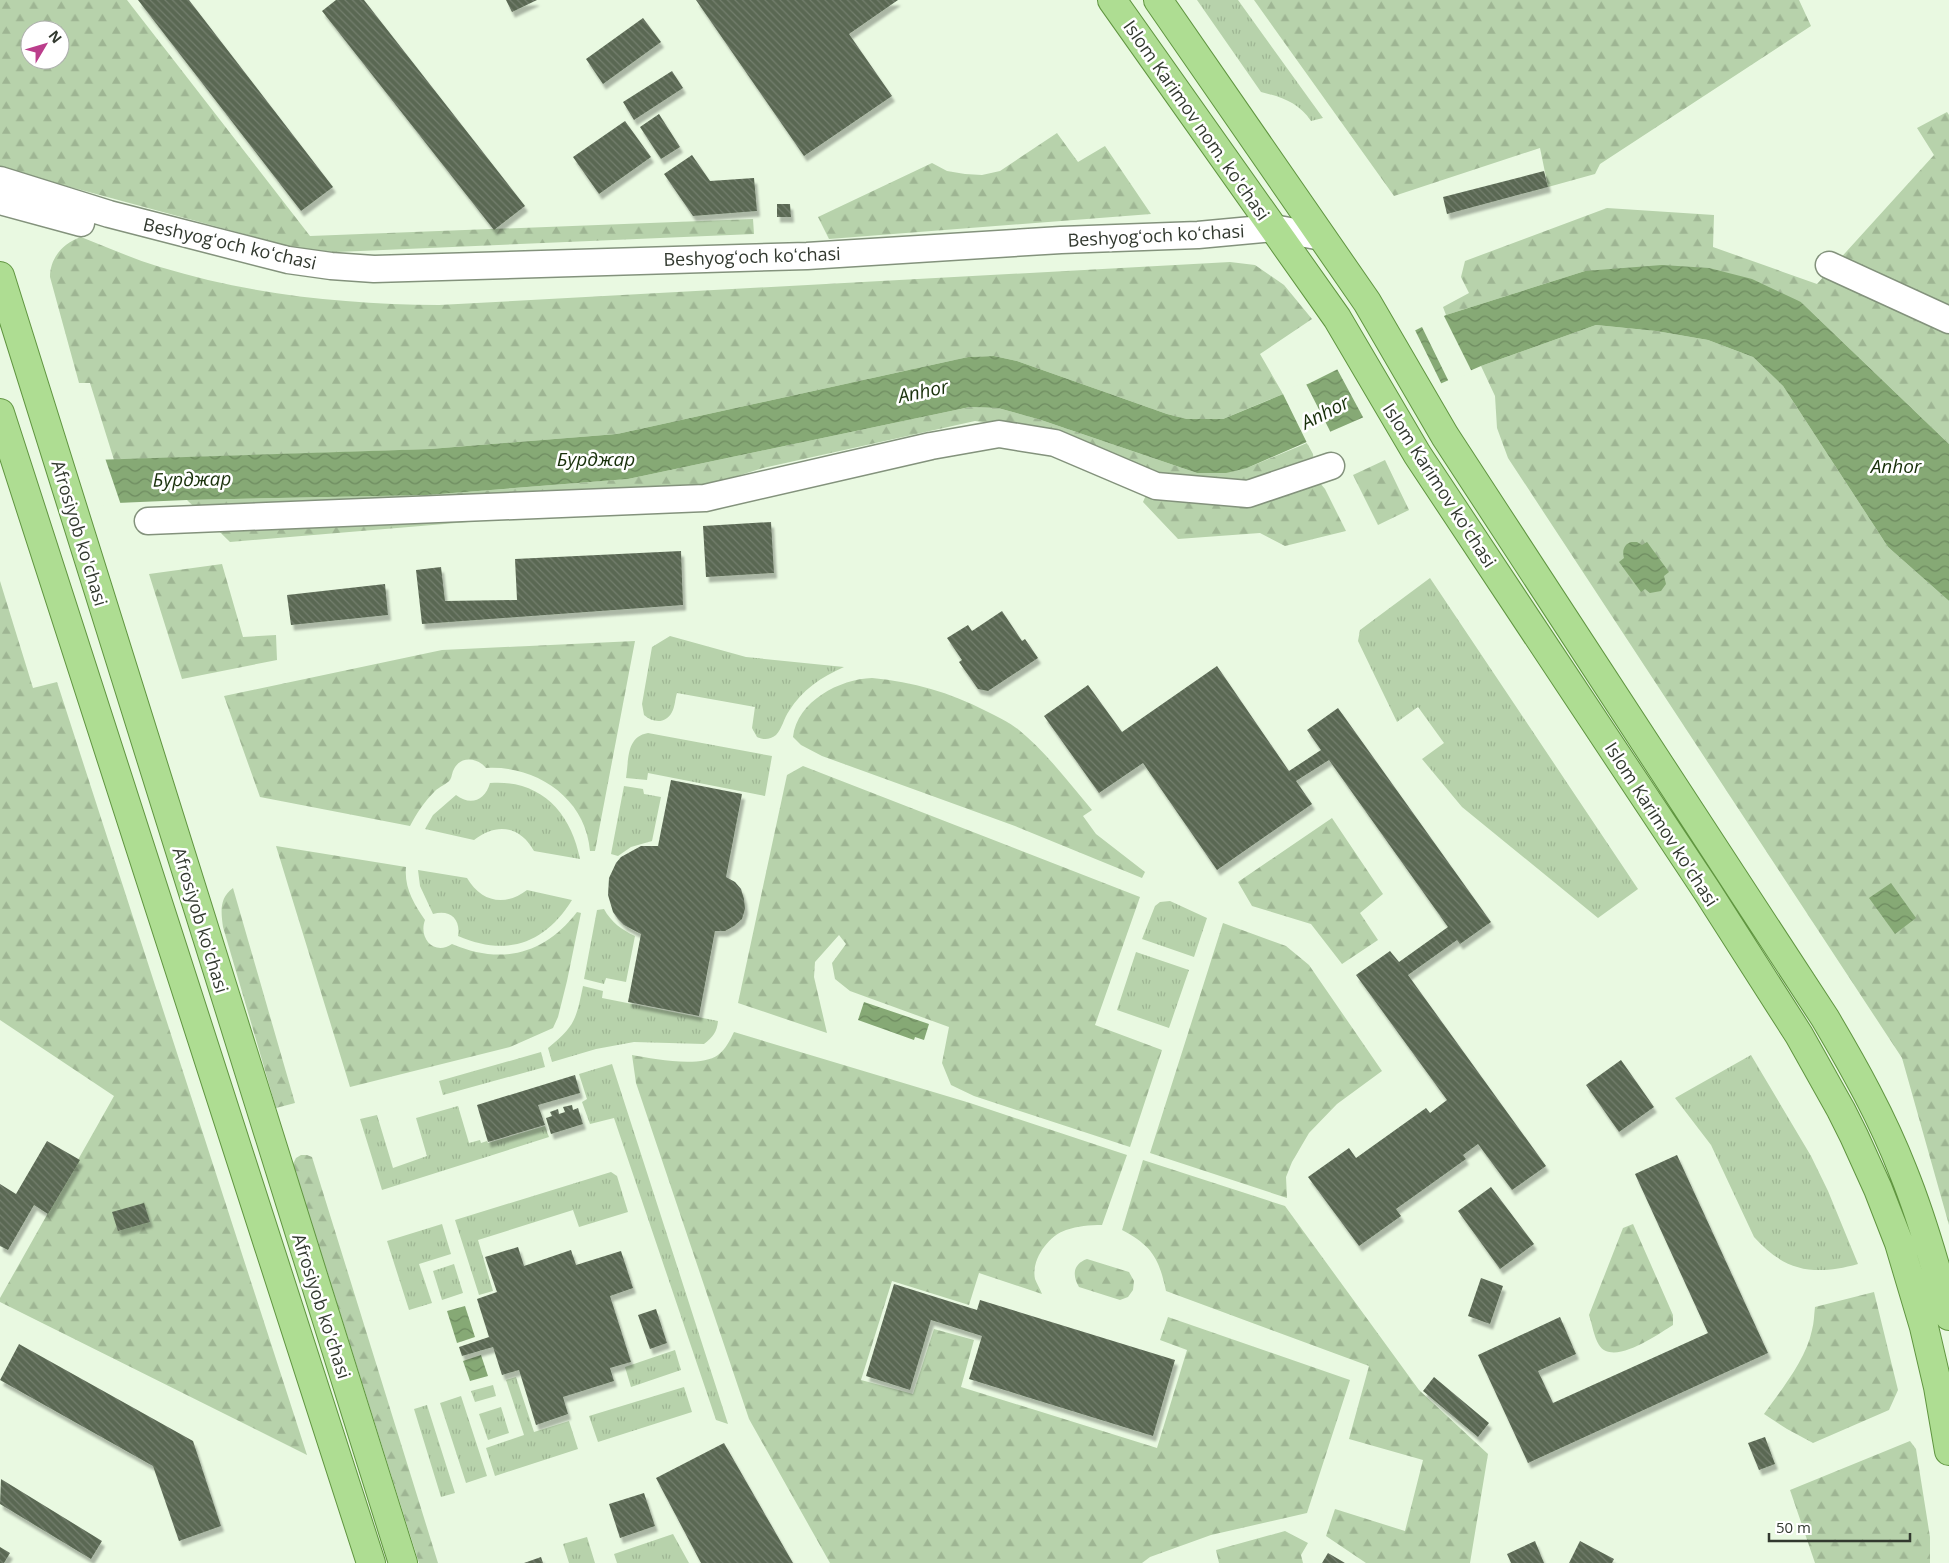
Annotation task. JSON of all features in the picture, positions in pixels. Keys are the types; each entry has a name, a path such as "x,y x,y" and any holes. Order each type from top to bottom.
{"main road":[{"name":"Islom Karimov nom. ko'chasi","path":"1112,0 1278,234"},
{"name":"Islom Karimov nom. ko'chasi","path":"1158,0 1322,237"},
{"name":"Islom Karimov ko'chasi","path":"1278,234 1337,318 1417,454 1696,874 1799,1035 1841,1110 1866,1162 1895,1234 1914,1293 1938,1387 1949,1450"},
{"name":"Islom Karimov ko'chasi","path":"1322,237 1367,302 1445,436 1825,1018 1867,1092 1904,1172 1949,1316"},
{"name":"Afrosiyob ko'chasi","path":"0,276 403,1563"},
{"name":"Afrosiyob ko'chasi","path":"0,413 371,1563"},
{"path":"1914,1293 1940,1285"}],"street":[{"name":"Beshyogʻoch koʻchasi","path":"0,180 109,214 288,260 374,269 807,256 1052,240 1198,235 1278,234 1322,237"},
{"name":"Beshyogʻoch koʻchasi","path":"0,201 238,264 296,275 344,280 785,263 1278,234"},
{"path":"1829,265 1949,320"},
{"path":"148,521 705,498 931,446 1000,434 1055,443 1156,486 1248,494 1332,466"}],"green space":[{"path":"0,0 127,0 310,236 753,219 754,234 314,253 0,168"},
{"path":"1197,0 1238,0 1323,118 1311,121 1295,105 1276,96 1261,92"},
{"path":"1254,0 1799,0 1811,26 1600,164 1595,174 1548,187 1540,148 1394,196"},
{"path":"1947,112 1949,115 1949,444 1801,302 1585,271 1446,315 1443,307 1469,293 1461,277 1465,261 1607,208 1714,215 1713,247 1817,284 1934,155 1917,128"},
{"path":"1057,133 1078,162 1105,146 1151,214 829,239 818,217 932,163 947,171 965,174 982,175 1000,171"},
{"path":"81,237 150,264 229,285 333,300 439,305 1230,262 1255,265 1284,285 1312,319 1260,354 1283,394 1223,419 1187,419 1167,414 1017,361 994,356 968,357 617,434 430,449 114,460 90,383 79,383 50,277 52,264 59,252 63,247"},
{"path":"1596,325 1656,331 1708,340 1753,357 1783,386 1888,547 1949,601 1949,1225 1902,1058 1508,458 1497,428 1495,396 1481,366"},
{"path":"970,407 998,408 1041,420 1197,473 1247,468 1307,443 1313,454 1315,477 1325,489 1346,531 1285,546 1260,533 1178,539 1143,502 1155,474 1035,429 975,421 763,468 634,508 230,542 187,500 427,495 628,479"},
{"path":"1385,460 1409,510 1378,525 1353,475"},
{"path":"222,564 243,637 276,635 277,660 182,679 149,574"},
{"path":"1430,578 1638,889 1598,918 1462,807 1422,759 1444,743 1418,707 1397,722 1358,641 1360,630"},
{"path":"0,581 33,688 57,682 307,1455 0,1302 0,1298 114,1096 0,1020"},
{"path":"670,636 746,657 844,667 806,690 794,703 778,733 769,739 757,737 752,728 755,707 677,693 674,708 669,716 666,719 655,721 644,715 642,704 652,647"},
{"path":"635,641 595,851 590,851 586,832 579,815 569,801 555,788 523,772 486,768 474,760 465,760 457,765 453,770 450,780 427,799 410,826 260,797 224,696 442,650"},
{"path":"872,678 917,685 945,693 972,704 1015,727 1048,758 1092,810 1083,816 1096,834 1145,872 1142,878 1015,826 822,756 801,745 793,737 796,724 803,713 822,694 847,683"},
{"path":"648,733 772,756 765,796 648,773 647,780 626,778 628,756 632,744 641,735"},
{"path":"803,766 1140,897 1095,1025 1162,1050 1130,1147 974,1096 951,1085 942,1063 949,1027 850,991 835,979 832,963 846,944 839,935 815,962 814,977 827,1033 738,1003 787,775"},
{"path":"490,783 508,783 524,787 538,793 550,802 561,813 569,827 576,842 580,859 534,851 522,836 507,829 491,831 474,840 425,829 433,815 456,795 467,800 476,800 485,794"},
{"path":"624,786 643,789 644,794 661,797 652,841 631,847 618,856 611,854"},
{"path":"1332,818 1383,894 1360,913 1378,940 1342,964 1311,924 1252,906 1238,882"},
{"path":"276,846 406,867 408,889 425,920 423,927 426,939 434,947 446,947 452,944 488,954 520,952 536,947 564,927 577,912 581,913 567,981 558,1017 553,1028 510,1047 350,1087"},
{"path":"418,870 467,878 479,892 486,897 494,899 510,899 527,890 572,900 550,927 537,936 523,942 508,945 476,942 458,936 456,920 449,914 433,914 420,886"},
{"path":"233,888 295,1103 276,1108 223,927 223,901 228,892"},
{"path":"1170,901 1207,918 1194,957 1142,939 1155,906 1160,902"},
{"path":"604,909 617,925 635,936 626,982 606,978 604,984 584,979 597,910"},
{"path":"1223,923 1286,946 1309,965 1382,1071 1337,1104 1309,1133 1292,1162 1286,1177 1287,1198 1150,1153"},
{"path":"1136,952 1189,970 1169,1028 1117,1010"},
{"path":"583,986 603,991 602,998 718,1021 717,1028 712,1037 704,1044 634,1042 596,1049 552,1062 548,1048 564,1034 573,1021"},
{"path":"734,1032 970,1103 1127,1155 1102,1225 1066,1230 1047,1243 1042,1250 1034,1272 1042,1294 979,1273 969,1305 892,1281 861,1380 913,1394 934,1329 974,1340 961,1387 1157,1448 1187,1350 1160,1340 1168,1317 1350,1380 1307,1513 1211,1535 1150,1557 1142,1563 830,1563 749,1419 636,1083 632,1055 652,1059 689,1062 710,1059 723,1050"},
{"path":"541,1052 545,1067 443,1095 439,1081"},
{"path":"1751,1055 1811,1156 1828,1191 1858,1264 1828,1270 1814,1270 1789,1264 1777,1258 1766,1249 1754,1237 1711,1145 1675,1098"},
{"path":"612,1064 728,1424 716,1420 614,1118 590,1124 582,1102 587,1099 579,1074"},
{"path":"458,1106 469,1143 480,1140 481,1143 487,1141 488,1143 545,1126 549,1137 382,1190 360,1119 377,1115 393,1168 427,1156 416,1118"},
{"path":"301,1155 312,1157 438,1563 419,1563 293,1164 296,1158"},
{"path":"1143,1160 1285,1206 1419,1390 1488,1454 1470,1563 1366,1563 1326,1536 1335,1509 1405,1531 1423,1460 1349,1439 1369,1366 1166,1291 1153,1254 1141,1242 1122,1230"},
{"path":"611,1172 617,1176 628,1212 579,1227 573,1210 478,1240 493,1291 479,1295 455,1220"},
{"path":"442,1224 451,1254 419,1264 432,1303 409,1310 387,1241"},
{"path":"1633,1224 1673,1315 1673,1325 1636,1347 1625,1351 1606,1351 1599,1345 1589,1315 1623,1228"},
{"path":"1087,1259 1129,1272 1134,1281 1133,1290 1128,1297 1120,1300 1079,1287 1075,1278 1075,1270 1082,1261"},
{"path":"454,1264 463,1293 442,1300 433,1271"},
{"path":"1874,1292 1898,1390 1889,1410 1813,1443 1764,1414 1799,1363 1813,1327 1815,1307"},
{"path":"675,1350 681,1370 631,1387 625,1367"},
{"path":"516,1377 534,1432 569,1421 578,1449 495,1476 486,1448 524,1435 506,1380"},
{"path":"493,1385 496,1396 475,1402 471,1391"},
{"path":"684,1387 692,1412 598,1442 589,1416"},
{"path":"461,1396 487,1476 466,1483 440,1403"},
{"path":"427,1405 455,1493 441,1497 414,1409"},
{"path":"501,1407 509,1433 488,1440 479,1414"},
{"path":"1910,1441 1916,1449 1930,1537 1930,1563 1815,1563 1790,1490"},
{"path":"1285,1531 1308,1543 1301,1555 1303,1563 1219,1563 1216,1550"},
{"path":"673,1534 689,1563 617,1563 614,1554"},
{"path":"587,1537 595,1563 569,1563 563,1544"}],"water":[{"name":"Anhor","path":"1662,265 1709,268 1752,279 1801,302 1949,444 1949,601 1888,547 1783,386 1753,357 1708,340 1656,331 1596,325 1481,366 1247,468 1226,473 1197,473 1041,420 998,408 970,407 628,479 427,495 187,500 0,508 0,463 430,449 617,434 968,357 994,356 1017,361 1167,414 1187,419 1223,419 1310,383 1446,315 1585,271"},
{"path":"1631,542 1637,542 1642,545 1647,542 1669,572 1664,576 1666,584 1661,591 1650,593 1645,589 1641,592 1619,562 1624,558 1623,550 1625,546"},
{"path":"1891,883 1916,918 1895,934 1869,898"},
{"path":"864,1002 929,1024 924,1040 915,1037 914,1040 858,1020"},
{"path":"465,1306 475,1337 457,1343 447,1311"},
{"path":"481,1355 488,1376 470,1381 463,1361"}],"pier":[{"path":"1443,314 1472,372 1449,382 1421,325"},
{"path":"1414,328 1442,385 1364,419 1336,367"},
{"path":"1305,382 1331,433 1308,445 1282,392"},
{"path":"105,458 121,505 0,511 0,460"}],"building":[{"path":"138,0 189,0 333,187 301,211"},
{"path":"336,0 364,0 525,206 494,230 322,11"},
{"path":"506,0 537,0 512,12"},
{"path":"696,0 898,0 849,34 892,96 804,156"},
{"path":"643,18 661,42 603,84 586,59"},
{"path":"672,71 683,88 634,120 623,102"},
{"path":"659,114 680,147 661,159 640,127"},
{"path":"625,121 651,157 599,194 573,157"},
{"path":"692,155 710,181 754,178 757,211 693,216 664,174"},
{"path":"1544,171 1548,187 1447,214 1443,197"},
{"path":"777,204 790,204 791,217 777,217"},
{"path":"771,522 774,573 706,577 703,526"},
{"path":"681,551 683,605 422,624 416,570 441,567 445,601 517,600 515,559"},
{"path":"385,584 388,615 291,625 287,595"},
{"path":"1002,611 1022,641 1025,639 1038,658 988,691 978,689 959,662 962,660 947,638 968,625 972,631"},
{"path":"1217,666 1289,771 1321,750 1307,730 1338,708 1491,922 1460,944 1457,940 1408,975 1546,1166 1512,1190 1478,1144 1463,1155 1466,1159 1396,1209 1401,1216 1359,1246 1308,1177 1349,1148 1356,1158 1426,1108 1430,1113 1447,1100 1356,975 1390,951 1399,962 1448,927 1329,760 1296,781 1312,804 1217,870 1143,763 1099,793 1044,716 1088,685 1122,732"},
{"path":"671,780 742,794 726,877 735,882 741,889 745,909 742,919 734,926 725,931 715,931 699,1016 628,1002 641,934 624,925 618,919 613,912 608,895 609,878 621,857 641,846 658,846"},
{"path":"1621,1060 1654,1107 1619,1132 1586,1085"},
{"path":"575,1075 580,1093 538,1105 545,1125 488,1142 477,1105"},
{"path":"572,1105 573,1110 578,1108 583,1124 551,1134 546,1118 552,1116 550,1112 558,1109 559,1114 565,1112 563,1107"},
{"path":"47,1141 80,1160 48,1214 34,1205 8,1250 0,1246 0,1184 16,1194"},
{"path":"1677,1155 1768,1353 1528,1463 1478,1355 1560,1317 1576,1354 1538,1371 1553,1403 1708,1333 1635,1174"},
{"path":"1491,1187 1534,1244 1500,1269 1458,1211"},
{"path":"144,1203 150,1222 118,1231 112,1212"},
{"path":"518,1247 524,1266 571,1250 576,1265 621,1251 633,1288 610,1296 631,1362 610,1368 614,1381 563,1397 568,1414 536,1425 519,1370 502,1375 493,1347 462,1356 459,1347 489,1337 477,1299 497,1292 485,1257"},
{"path":"1481,1278 1503,1286 1490,1324 1468,1316"},
{"path":"894,1284 977,1310 980,1300 1175,1360 1153,1436 969,1379 982,1336 931,1320 910,1390 866,1376"},
{"path":"656,1309 667,1343 650,1349 638,1315"},
{"path":"19,1344 193,1441 221,1526 179,1541 153,1466 0,1380"},
{"path":"1434,1377 1489,1423 1478,1437 1423,1391"},
{"path":"1765,1437 1775,1464 1759,1470 1748,1443"},
{"path":"724,1443 793,1563 701,1563 656,1478"},
{"path":"1,1479 102,1541 91,1559 0,1504"},
{"path":"644,1493 655,1526 620,1538 609,1504"},
{"path":"1535,1541 1544,1563 1511,1563 1507,1554"},
{"path":"1580,1541 1614,1559 1612,1563 1569,1563"},
{"path":"0,1547 10,1553 4,1563 0,1563"},
{"path":"1328,1553 1345,1563 1322,1563"},
{"path":"541,1557 543,1563 524,1563"}],"water label":[{"name":"Бурджар","path":"596,459"},
{"name":"Бурджар","path":"192,479"}]}
